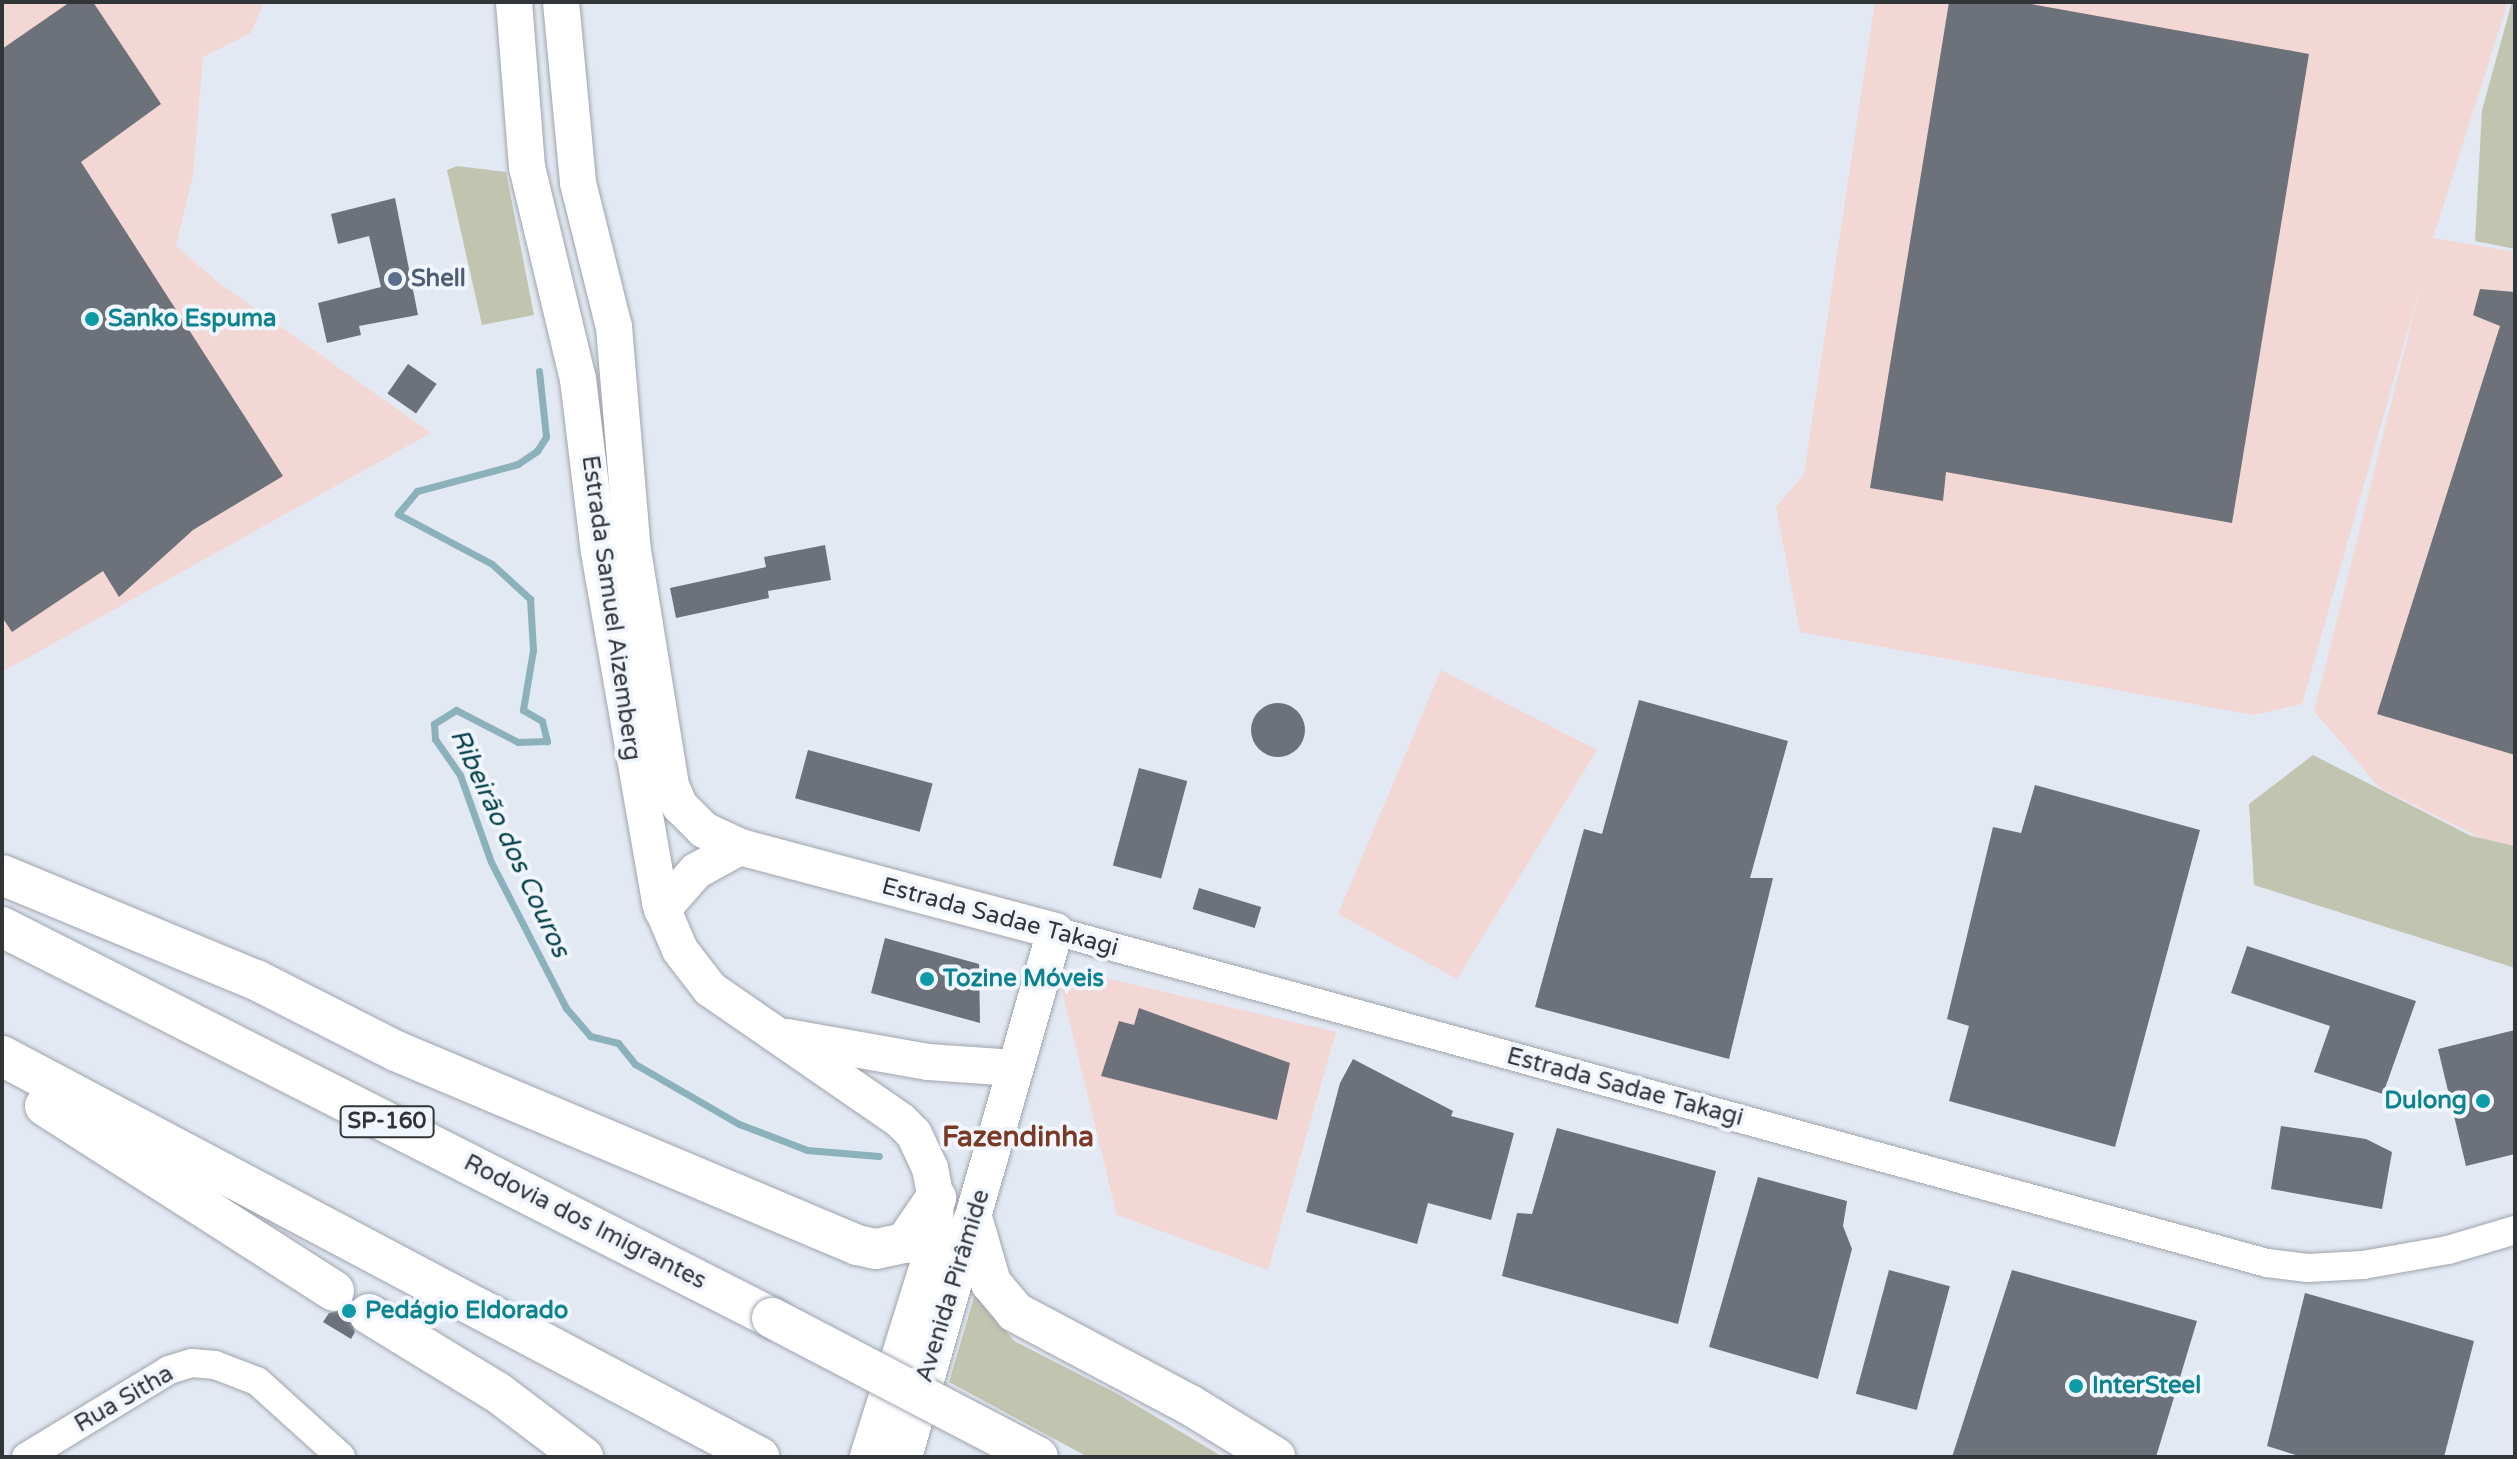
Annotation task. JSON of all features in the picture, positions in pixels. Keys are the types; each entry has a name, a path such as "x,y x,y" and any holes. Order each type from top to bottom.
{"highway":[{"path":"2,875 256,980 396,1051 857,1245 876,1249 905,1243 936,1198"},
{"name":"Rodovia dos Imigrantes","path":"2,927 772,1318 1038,1457"},
{"path":"2,1056 753,1454"},
{"path":"2,1077 334,1291"},
{"path":"973,1221 991,1283 1015,1312 1190,1405 1275,1457"},
{"path":"369,1314 497,1392 583,1457"}],"main road":[{"name":"Estrada Samuel Aizemberg","path":"514,2 527,167 578,379 614,643 649,865 662,910 699,977 766,1032 887,1112"},
{"name":"Estrada Samuel Aizemberg","path":"561,2 578,183 614,327 633,551 671,786 694,823 740,847"},
{"path":"662,910 696,871 740,847"},
{"name":"Estrada Sadae Takagi","path":"740,847 1055,931"},
{"name":"Avenida Pirâmide","path":"904,1457 1055,931"},
{"path":"766,1032 860,1052 1015,1068"},
{"name":"Avenida Pirâmide","path":"868,1457 927,1272 936,1198 922,1147 887,1112"}],"street":[{"name":"Estrada Sadae Takagi","path":"1055,931 2267,1263 2308,1268 2375,1263 2448,1250 2515,1230"},
{"name":"Rua Sitha","path":"26,1457 169,1370 192,1363 215,1365 257,1381 341,1457"}],"shaded area":[{"name":"Sanko Espuma","path":"2,2 264,2 251,33 203,57 193,175 176,246 219,283 431,433 2,672"},
{"path":"1875,2 2508,2 2433,238 2515,252 2515,855 2380,788 2314,711 2422,280 2302,704 2253,715 1800,632 1776,507 1804,474"},
{"path":"1441,670 1597,750 1457,979 1338,914"},
{"path":"1075,971 1336,1032 1268,1270 1117,1215 1060,983"}],"green space":[{"path":"2512,2 2515,2 2515,249 2475,241 2482,110"},
{"path":"457,166 506,172 534,315 482,325 447,170"},
{"path":"2313,755 2471,836 2515,846 2515,968 2254,885 2249,804"},
{"path":"975,1294 1014,1341 1116,1393 1223,1457 1088,1457 949,1382"}],"building":[{"name":"Sanko Espuma","path":"70,2 93,2 161,104 81,162 283,476 193,530 119,597 103,571 12,632 2,617 2,49"},
{"path":"1949,2 2020,2 2309,54 2232,523 1946,472 1943,501 1870,488"},
{"name":"Shell","path":"395,198 418,315 359,326 361,335 327,343 318,303 381,287 369,236 338,244 331,214"},
{"path":"2480,289 2515,292 2515,755 2377,714 2500,326 2473,315"},
{"name":"Shell","path":"408,364 437,384 416,414 387,393"},
{"path":"825,545 831,580 768,591 769,598 676,618 670,588 766,567 764,557"},
{"path":"1639,700 1788,741 1750,878 1773,878 1729,1059 1535,1007 1584,829 1602,834"},
{"path":"1278,703 1297,711 1305,730 1297,749 1278,757 1259,749 1251,730 1259,711"},
{"path":"808,750 933,783 920,832 795,798"},
{"path":"1139,768 1187,781 1161,878 1113,866"},
{"path":"2035,785 2200,830 2115,1147 1949,1101 1969,1026 1947,1019 1993,827 2021,833"},
{"path":"1199,888 1261,907 1255,928 1193,909"},
{"name":"Tozine Móveis","path":"885,938 979,964 980,1023 871,993"},
{"path":"2247,946 2416,1001 2383,1094 2314,1072 2330,1026 2231,993"},
{"path":"1139,1008 1290,1063 1277,1120 1101,1076 1119,1021 1134,1025"},
{"name":"Dulong","path":"2515,1030 2515,1154 2466,1166 2438,1049"},
{"path":"1353,1059 1453,1111 1451,1116 1514,1133 1491,1220 1428,1203 1417,1244 1306,1212 1340,1083"},
{"path":"2281,1126 2366,1139 2392,1152 2382,1209 2271,1189"},
{"path":"1557,1128 1716,1171 1678,1324 1502,1276 1517,1213 1532,1214"},
{"path":"1758,1177 1847,1201 1843,1226 1852,1249 1818,1379 1709,1347"},
{"path":"1889,1270 1950,1286 1917,1410 1856,1394"},
{"name":"InterSteel","path":"2012,1270 2197,1321 2156,1457 1952,1457"},
{"path":"2305,1293 2474,1341 2444,1457 2302,1457 2267,1446"},
{"path":"347,1309 355,1332 351,1339 323,1322 329,1313"}],"waterway":[{"name":"Ribeirão dos Couros","path":"539,371 546,437 537,451 518,464 417,491 398,514 492,564 530,599 533,650 523,710 542,721 547,741 518,742 456,710 434,724 435,739 460,775 491,862 566,1008 590,1036 618,1043 635,1064 739,1124 807,1150 879,1156"}],"place":[{"name":"Shell","path":"395,279"},
{"name":"Sanko Espuma","path":"92,319"},
{"name":"Tozine Móveis","path":"927,979"},
{"name":"Dulong","path":"2483,1101"},
{"name":"Pedágio Eldorado","path":"349,1311"},
{"name":"InterSteel","path":"2076,1386"}],"district":[{"name":"Fazendinha","path":"1018,1137"}]}
